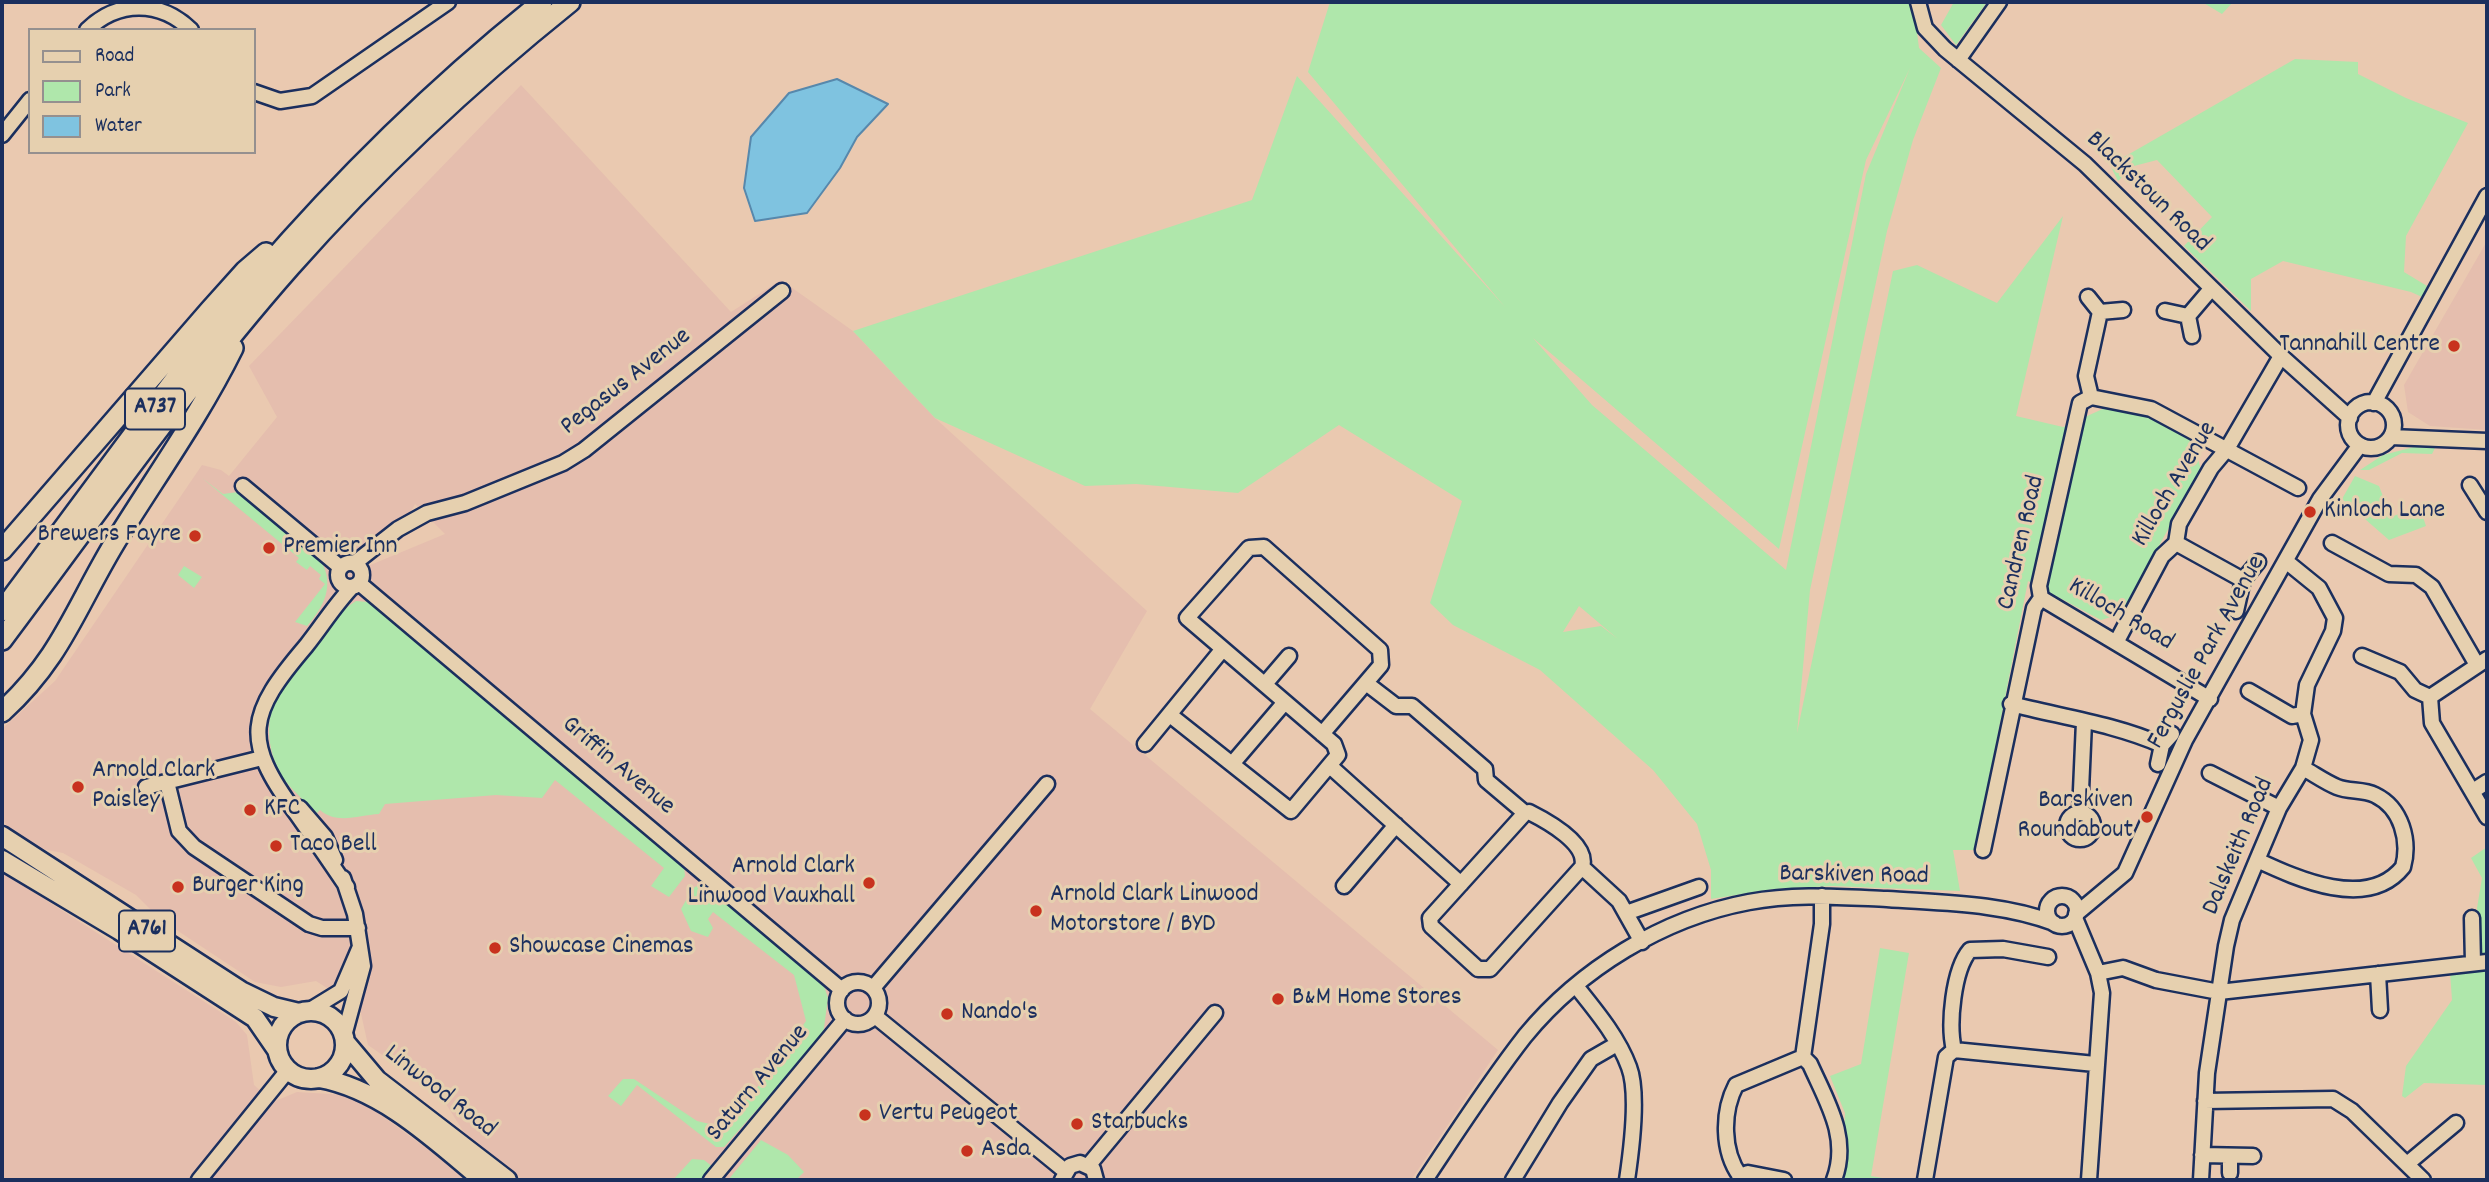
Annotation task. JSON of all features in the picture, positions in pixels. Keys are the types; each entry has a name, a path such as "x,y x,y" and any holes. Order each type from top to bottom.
{"highway":[{"name":"A737","path":"2,611 223,320 316,212 436,93 542,2"},
{"name":"A737","path":"2,640 250,314 290,267 407,144 570,2"},
{"path":"2,550 245,271 316,212"},
{"path":"2,712 29,685 60,645 114,544 212,390 250,314"}],"main road":[{"name":"A761","path":"2,836 241,991 274,1007 305,1012"},
{"name":"A761","path":"2,860 119,930 255,1018 277,1050"},
{"path":"305,1012 332,1018 345,1039 343,1058 337,1067 319,1078 308,1079 288,1070 277,1050 282,1028 305,1012"},
{"name":"Linwood Road","path":"345,1039 377,1080 507,1180"},
{"name":"Linwood Road","path":"319,1078 347,1084 376,1097 483,1180"}],"street":[{"path":"256,93 280,101 312,96 448,2"},
{"name":"Blackstoun Road","path":"1918,2 1926,28 1958,60 2085,164 2211,289 2350,418"},
{"path":"1958,60 1999,2"},
{"path":"90,28 115,9 139,6 169,13 188,28"},
{"path":"2,135 28,102"},
{"path":"2374,403 2487,196"},
{"path":"2188,316 2211,289"},
{"name":"Pegasus Avenue","path":"342,569 427,513 465,503 563,463 583,450 782,291"},
{"path":"2088,297 2100,312"},
{"path":"2100,312 2123,310"},
{"path":"2165,310 2188,316"},
{"path":"2100,312 2086,376 2091,397 2151,409 2298,488"},
{"path":"2188,316 2192,336"},
{"name":"Killoch Avenue","path":"2117,642 2162,556 2176,542 2179,524 2211,468 2227,449 2281,356"},
{"name":"Candren Road","path":"1983,850 1978,825 2034,608 2041,598 2039,586 2080,403 2091,397"},
{"path":"2391,437 2392,415 2374,403 2359,406 2350,418 2350,434 2360,445 2379,447 2391,437 2487,441"},
{"name":"Ferguslie Park Avenue","path":"2076,916 2106,886 2125,873 2175,760 2320,499 2360,445"},
{"path":"2470,485 2487,512"},
{"path":"243,486 342,569 359,567 358,582"},
{"path":"2176,542 2243,580"},
{"path":"2332,543 2389,574 2416,575 2432,587 2482,662 2430,697"},
{"path":"345,1039 362,975 358,928 347,887 274,786 262,758 258,734 269,695 331,609 358,582 377,547"},
{"path":"1170,715 1291,811 1331,767 1338,755 1334,744 1322,734 1285,702 1265,684 1222,650 1187,618 1249,548 1264,547 1380,650 1381,665 1322,734"},
{"path":"2236,611 2243,580 2259,562"},
{"name":"Dalskeith Road","path":"2201,1180 2206,1101 2219,992 2232,920 2279,808 2303,768 2311,740 2303,714 2307,685 2333,631 2334,618 2319,588 2287,562"},
{"path":"342,569 341,584 358,582"},
{"path":"331,609 342,569"},
{"name":"Griffin Avenue","path":"358,582 842,990"},
{"name":"Killoch Road","path":"2041,598 2210,699"},
{"path":"1145,744 1222,650"},
{"path":"1265,684 1289,656"},
{"path":"2362,656 2400,672 2415,690 2430,697"},
{"path":"1366,683 1396,706 1412,706 1485,769 1490,784 1524,813 1544,819 1581,850 1584,859 1582,867 1490,969 1478,969 1431,926 1430,918 1524,813"},
{"path":"2249,691 2292,716 2303,714"},
{"path":"2430,697 2432,723 2487,817"},
{"path":"1232,764 1285,702"},
{"path":"2011,704 2167,740 2158,764"},
{"path":"2080,813 2084,722"},
{"path":"146,787 262,758"},
{"path":"1331,767 1461,884"},
{"path":"2257,860 2318,887 2385,884 2403,867 2406,838 2399,820 2385,802 2375,795 2338,788 2303,768"},
{"path":"2210,773 2279,808"},
{"path":"167,782 179,831 194,847 309,924 322,928 358,928"},
{"path":"2473,791 2487,782"},
{"path":"873,988 1047,784"},
{"path":"1343,886 1396,825"},
{"path":"1582,867 1619,901 1642,942"},
{"name":"Ferguslie Park Avenue","path":"2058,898 2106,886"},
{"path":"1626,913 1699,887"},
{"path":"1822,896 1822,924 1803,1057 1810,1065 1839,1129 1840,1143 1834,1180"},
{"name":"Barskiven Road","path":"1425,1180 1526,1035 1576,986 1603,964 1672,925 1749,902 1822,896 2022,911 2056,924"},
{"path":"2089,1180 2102,993 2098,973 2090,957 2072,900 2058,898 2047,911 2056,924 2090,957"},
{"name":"Barskiven Road","path":"2022,911 2058,898"},
{"path":"2056,924 2068,925 2076,916"},
{"path":"2098,973 2123,968 2156,980 2219,992 2480,962 2472,918"},
{"path":"305,1012 341,991 359,948"},
{"path":"1954,1050 1949,1031 1961,960 1970,950 2003,949 2049,957"},
{"path":"2378,974 2380,1012"},
{"path":"856,982 873,988 879,1000 875,1016 859,1024 845,1019 838,1003 842,990 856,982"},
{"path":"1576,986 1606,1023 1630,1069 1634,1137 1627,1180"},
{"path":"1088,1166 1215,1013"},
{"path":"875,1016 1064,1175 1074,1164 1088,1166 1097,1180"},
{"name":"Saturn Avenue","path":"711,1180 845,1019"},
{"path":"1513,1180 1560,1103 1591,1059 1617,1044"},
{"path":"1925,1180 1946,1057 1954,1050 2095,1064"},
{"path":"1784,1180 1748,1173 1739,1178 1729,1161 1726,1145 1730,1097 1736,1085 1803,1057"},
{"path":"199,1180 288,1070"},
{"path":"2206,1101 2333,1099 2352,1111 2423,1180"},
{"path":"2407,1164 2456,1123"},
{"path":"2203,1155 2253,1156"},
{"path":"2230,1156 2230,1174"}],"shaded area":[{"path":"521,85 731,312 781,280 853,331 935,418 1147,611 1090,709 1498,1050 1411,1180 523,1180 465,1134 441,1096 368,1045 360,1009 316,981 281,987 255,982 160,919 136,895 63,853 37,848 9,830 2,818 2,729 55,681 202,465 221,470 229,476 277,417 249,366","holes":["415,504 445,534 344,576 331,565 356,554 411,512"]},
{"name":"Tannahill Centre","path":"2487,241 2487,430 2430,426 2408,412 2404,385"},
{"path":"2,872 236,1022 247,1035 254,1085 273,1102 297,1092 346,1095 363,1102 470,1180 2,1180"}],"green space":[{"path":"1330,2 1913,2 1919,48 1941,68 1913,140 1887,231 1810,590 1797,733 1893,271 1917,265 1997,303 2063,216 2016,416 2063,427 2107,407 2147,416 2193,440 2201,470 2121,614 2101,620 2028,581 1975,850 1953,850 1960,891 1833,886 1774,889 1711,899 1711,870 1697,824 1653,770 1540,670 1453,625 1430,603 1462,501 1339,425 1238,493 1136,484 1085,486 935,418 853,331 1252,200 1297,76 1505,307 1308,72","holes":["1910,68 1866,174 1786,570 1592,405 1533,338 1779,549 1866,160","1579,606 1618,639 1601,626 1563,632"]},
{"path":"1954,2 1987,2 1956,45 1941,25"},
{"path":"2202,2 2233,2 2222,14"},
{"path":"2295,59 2358,62 2358,74 2406,98 2468,123 2406,236 2404,272 2427,286 2422,297 2283,261 2251,279 2251,311 2184,246 2212,217 2157,160 2134,166 2118,181 2110,165"},
{"path":"2414,447 2435,448 2432,454 2402,453 2369,470 2360,470 2383,455"},
{"path":"2355,476 2379,486 2391,517 2404,512 2407,520 2422,514 2426,526 2389,540 2342,499"},
{"path":"202,478 223,494 238,492 321,561 327,579 326,595 307,626 295,622 325,584 319,579 321,575 310,566 307,570 296,562 299,558"},
{"path":"184,566 202,577 194,588 178,575"},
{"path":"356,601 368,602 684,866 685,876 669,897 651,886 664,868 555,780 542,798 496,795 385,804 379,814 348,818 327,815 320,810 317,813 286,782 280,772 269,737 271,713 279,690 287,678 323,639 344,610"},
{"path":"2487,847 2487,1085 2424,1083 2405,1098 2402,1096 2406,1066 2452,1000 2450,972 2481,970 2477,908 2482,878 2471,858"},
{"path":"706,885 823,983 828,998 823,1035 724,1147 716,1147 637,1085 621,1106 608,1096 623,1079 634,1079 697,1121 722,1127 769,1074 806,1021 794,975 713,912 708,919 713,928 708,937 691,931 681,909 693,888"},
{"path":"1880,948 1909,953 1871,1176 1894,1180 1842,1180 1845,1113 1830,1076 1861,1064"},
{"path":"761,1140 788,1155 804,1172 796,1180 728,1180"},
{"path":"692,1159 704,1160 713,1167 700,1180 673,1180"}],"water":[{"path":"837,79 888,104 857,137 840,168 807,213 755,221 744,188 751,137 789,93"}],"place":[{"name":"Tannahill Centre","path":"2454,346"},
{"name":"Kinloch Lane","path":"2310,512"},
{"name":"Brewers Fayre","path":"195,536"},
{"name":"Premier Inn","path":"269,548"},
{"name":"Arnold Clark Paisley","path":"78,787"},
{"name":"KFC","path":"250,810"},
{"name":"Barskiven Roundabout","path":"2147,817"},
{"name":"Taco Bell","path":"276,846"},
{"name":"Arnold Clark Linwood Vauxhall","path":"869,883"},
{"name":"Burger King","path":"178,887"},
{"name":"Arnold Clark Linwood Motorstore / BYD","path":"1036,911"},
{"name":"Showcase Cinemas","path":"495,948"},
{"name":"B&M Home Stores","path":"1278,999"},
{"name":"Nando's","path":"947,1014"},
{"name":"Vertu Peugeot","path":"865,1115"},
{"name":"Starbucks","path":"1077,1124"},
{"name":"Asda","path":"967,1151"}]}
